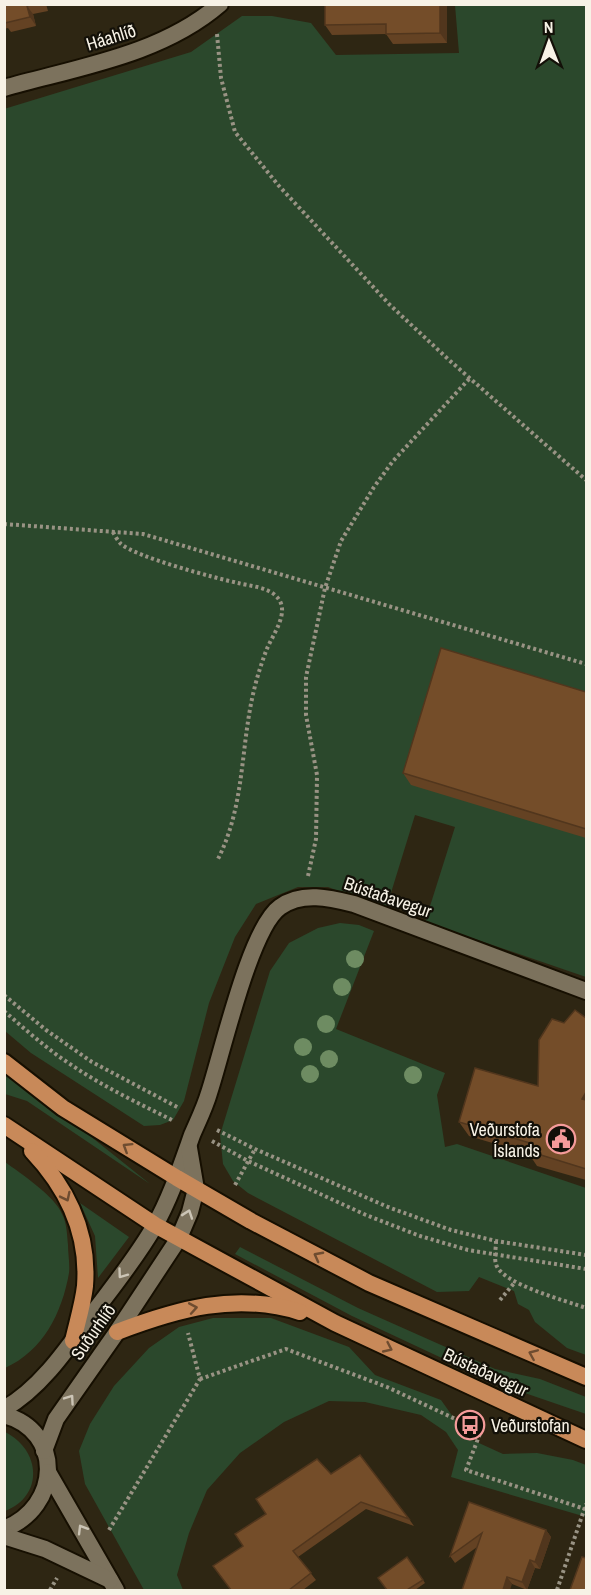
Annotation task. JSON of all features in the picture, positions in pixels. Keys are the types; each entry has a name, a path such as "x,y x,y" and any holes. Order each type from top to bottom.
{"main road":[{"name":"Bústaðavegur","path":"4,1062 63,1108 177,1178 369,1283 586,1377"},
{"name":"Bústaðavegur","path":"11,1130 155,1225 335,1323 586,1440"},
{"path":"11,1130 45,1164 63,1189 76,1216 82,1240 85,1287 73,1341"},
{"path":"117,1332 182,1310 241,1302 276,1305 335,1323"}],"street":[{"name":"Háahlíð","path":"4,88 159,43 186,29 220,4"},
{"name":"Bústaðavegur","path":"155,1225 177,1178 208,1096 250,959 262,928 279,907 304,898 327,898 354,904 586,992"},
{"path":"179,1238 190,1212 196,1189 189,1144"},
{"name":"Suðurhlíð","path":"4,1409 17,1402 35,1386 73,1341 155,1225"},
{"name":"Suðurhlíð","path":"44,1451 56,1419 179,1238"},
{"path":"4,1415 26,1426 37,1437 44,1451 48,1472 46,1488 40,1503 30,1515 17,1524 4,1528"},
{"path":"48,1472 113,1585"},
{"path":"4,1536 53,1552 113,1585"}],"path":[{"path":"217,29 221,78 235,132 279,186 390,305 586,480"},
{"path":"304,898 317,828 317,775 306,715 306,677 325,588 341,541 374,487 393,461 470,378"},
{"path":"4,524 143,534 586,664"},
{"path":"113,531 120,543 137,552 192,570 261,588 276,596 282,606 282,619 266,651 254,692 241,789 229,838 218,859"},
{"path":"4,995 46,1030 92,1062 183,1110"},
{"path":"4,1011 34,1038 73,1066 122,1095 175,1122"},
{"path":"214,1128 255,1149 388,1207 451,1230 496,1241 586,1254"},
{"path":"211,1141 248,1161 366,1215 420,1236 468,1250 586,1269"},
{"path":"234,1186 255,1149"},
{"path":"496,1241 495,1264 501,1274 515,1282 586,1308"},
{"path":"500,1300 515,1282"},
{"path":"187,1330 200,1379"},
{"path":"108,1532 200,1379 286,1349 387,1387 481,1429 466,1470 586,1507 557,1590"},
{"path":"463,1422 475,1424"}],"green space":[{"path":"455,5 586,5 586,977 425,922 455,827 415,815 386,909 328,887 298,887 256,904 235,937 209,1003 184,1101 173,1120 160,1125 144,1126 31,1053 5,1031 4,109 191,52 242,16 272,16 311,23 336,55 459,53"},
{"path":"340,923 359,925 374,931 336,1029 445,1073 437,1095 445,1147 457,1144 586,1188 586,1355 567,1348 535,1322 529,1310 518,1304 514,1291 479,1277 469,1291 437,1292 248,1193 233,1181 223,1164 220,1135 270,971 289,943 318,928"},
{"path":"4,1067 150,1184 27,1101 5,1094"},
{"path":"5,1162 36,1185 58,1207 66,1225 69,1273 56,1316 49,1329 30,1352 5,1368"},
{"path":"80,1203 129,1237 98,1278 95,1236"},
{"path":"240,1247 358,1308 495,1369 540,1379 586,1397 586,1414 493,1382 352,1316 235,1254"},
{"path":"213,1318 271,1318 349,1347 375,1375 441,1400 468,1438 503,1454 537,1453 586,1465 586,1517 451,1477 458,1450 446,1432 421,1415 365,1402 329,1401 284,1422 240,1453 207,1490 189,1533 177,1575 183,1590 144,1590 85,1484 79,1451 90,1424 114,1386 149,1348 179,1327"},
{"path":"5,1432 26,1450 33,1473 32,1484 27,1495 18,1504 5,1511"}],"building":[{"path":"4,4 32,4 27,6 30,17 5,23"},
{"path":"325,4 440,4 440,33 386,34 386,24 325,25"},
{"path":"441,648 586,692 586,829 403,773"},
{"path":"575,1010 586,1018 586,1092 582,1099 586,1100 586,1169 528,1151 530,1143 459,1122 475,1068 538,1086 539,1040 552,1019 564,1023"},
{"path":"360,1455 409,1519 361,1502 293,1551 311,1573 289,1590 231,1590 213,1566 243,1546 235,1534 266,1514 256,1499 317,1459 331,1474"},
{"path":"469,1502 546,1530 535,1562 530,1560 522,1582 507,1577 503,1590 462,1590 482,1533 450,1556"},
{"path":"407,1557 423,1580 407,1590 387,1590 378,1578"},
{"path":"582,1557 586,1558 586,1590 570,1590"}],"place":[{"name":"Veðurstofa Íslands","path":"561,1139"},
{"name":"Veðurstofan","path":"470,1425"}]}
